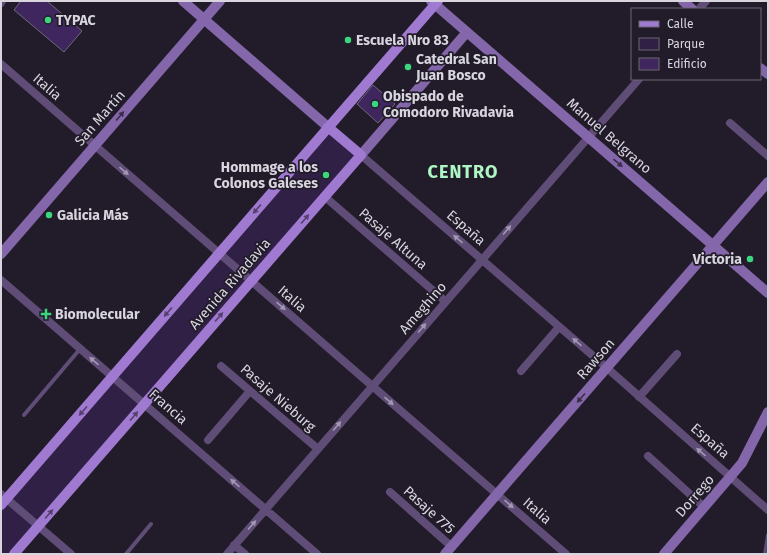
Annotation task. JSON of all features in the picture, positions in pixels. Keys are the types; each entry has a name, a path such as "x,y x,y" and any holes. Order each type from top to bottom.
{"main road":[{"name":"Avenida Rivadavia","path":"3,499 219,253 435,2"},
{"name":"España","path":"328,127 361,155"},
{"name":"Avenida Rivadavia","path":"14,554 361,155"}],"street":[{"name":"España","path":"183,1 328,127"},
{"name":"San Martín","path":"1,254 220,1"},
{"path":"683,1 691,8"},
{"name":"Manuel Belgrano","path":"435,2 467,32 768,293"},
{"name":"Avenida Rivadavia","path":"361,155 467,32"},
{"name":"Italia","path":"1,64 566,554"},
{"name":"Ameghino","path":"227,554 638,80"},
{"path":"730,123 768,156"},
{"name":"España","path":"361,155 768,510"},
{"name":"Rawson","path":"449,550 768,182"},
{"name":"Pasaje Altuna","path":"324,196 445,301"},
{"name":"Francia","path":"1,280 317,554"},
{"path":"521,371 559,327"},
{"path":"639,397 676,354"},
{"name":"Pasaje Nieburg","path":"222,366 318,449"},
{"path":"208,440 250,391"},
{"name":"Dorrego","path":"664,554 742,463 768,412"},
{"path":"648,456 704,507"},
{"name":"Pasaje 775","path":"390,492 449,550"},
{"path":"3,499 39,526 71,554"},
{"path":"234,545 245,554"}],"lane":[{"path":"24,415 80,349"},
{"path":"126,554 151,524"},
{"path":"765,554 768,535"}],"green space":[{"path":"328,127 361,155 14,554 1,554 1,505"}],"building":[{"name":"TYPAC","path":"21,1 47,1 82,31 64,52 14,10"},
{"name":"Obispado de Comodoro Rivadavia","path":"373,85 395,104 378,123 357,104"}],"place":[{"name":"TYPAC","path":"48,20"},
{"name":"Escuela Nro 83","path":"348,40"},
{"name":"Catedral San Juan Bosco","path":"408,67"},
{"name":"Obispado de Comodoro Rivadavia","path":"375,104"},
{"name":"Hommage a los Colonos Galeses","path":"326,175"},
{"name":"Galicia Más","path":"49,215"},
{"name":"Victoria","path":"750,259"},
{"name":"Biomolecular","path":"46,314"}],"district":[{"name":"CENTRO","path":"463,172"}]}
